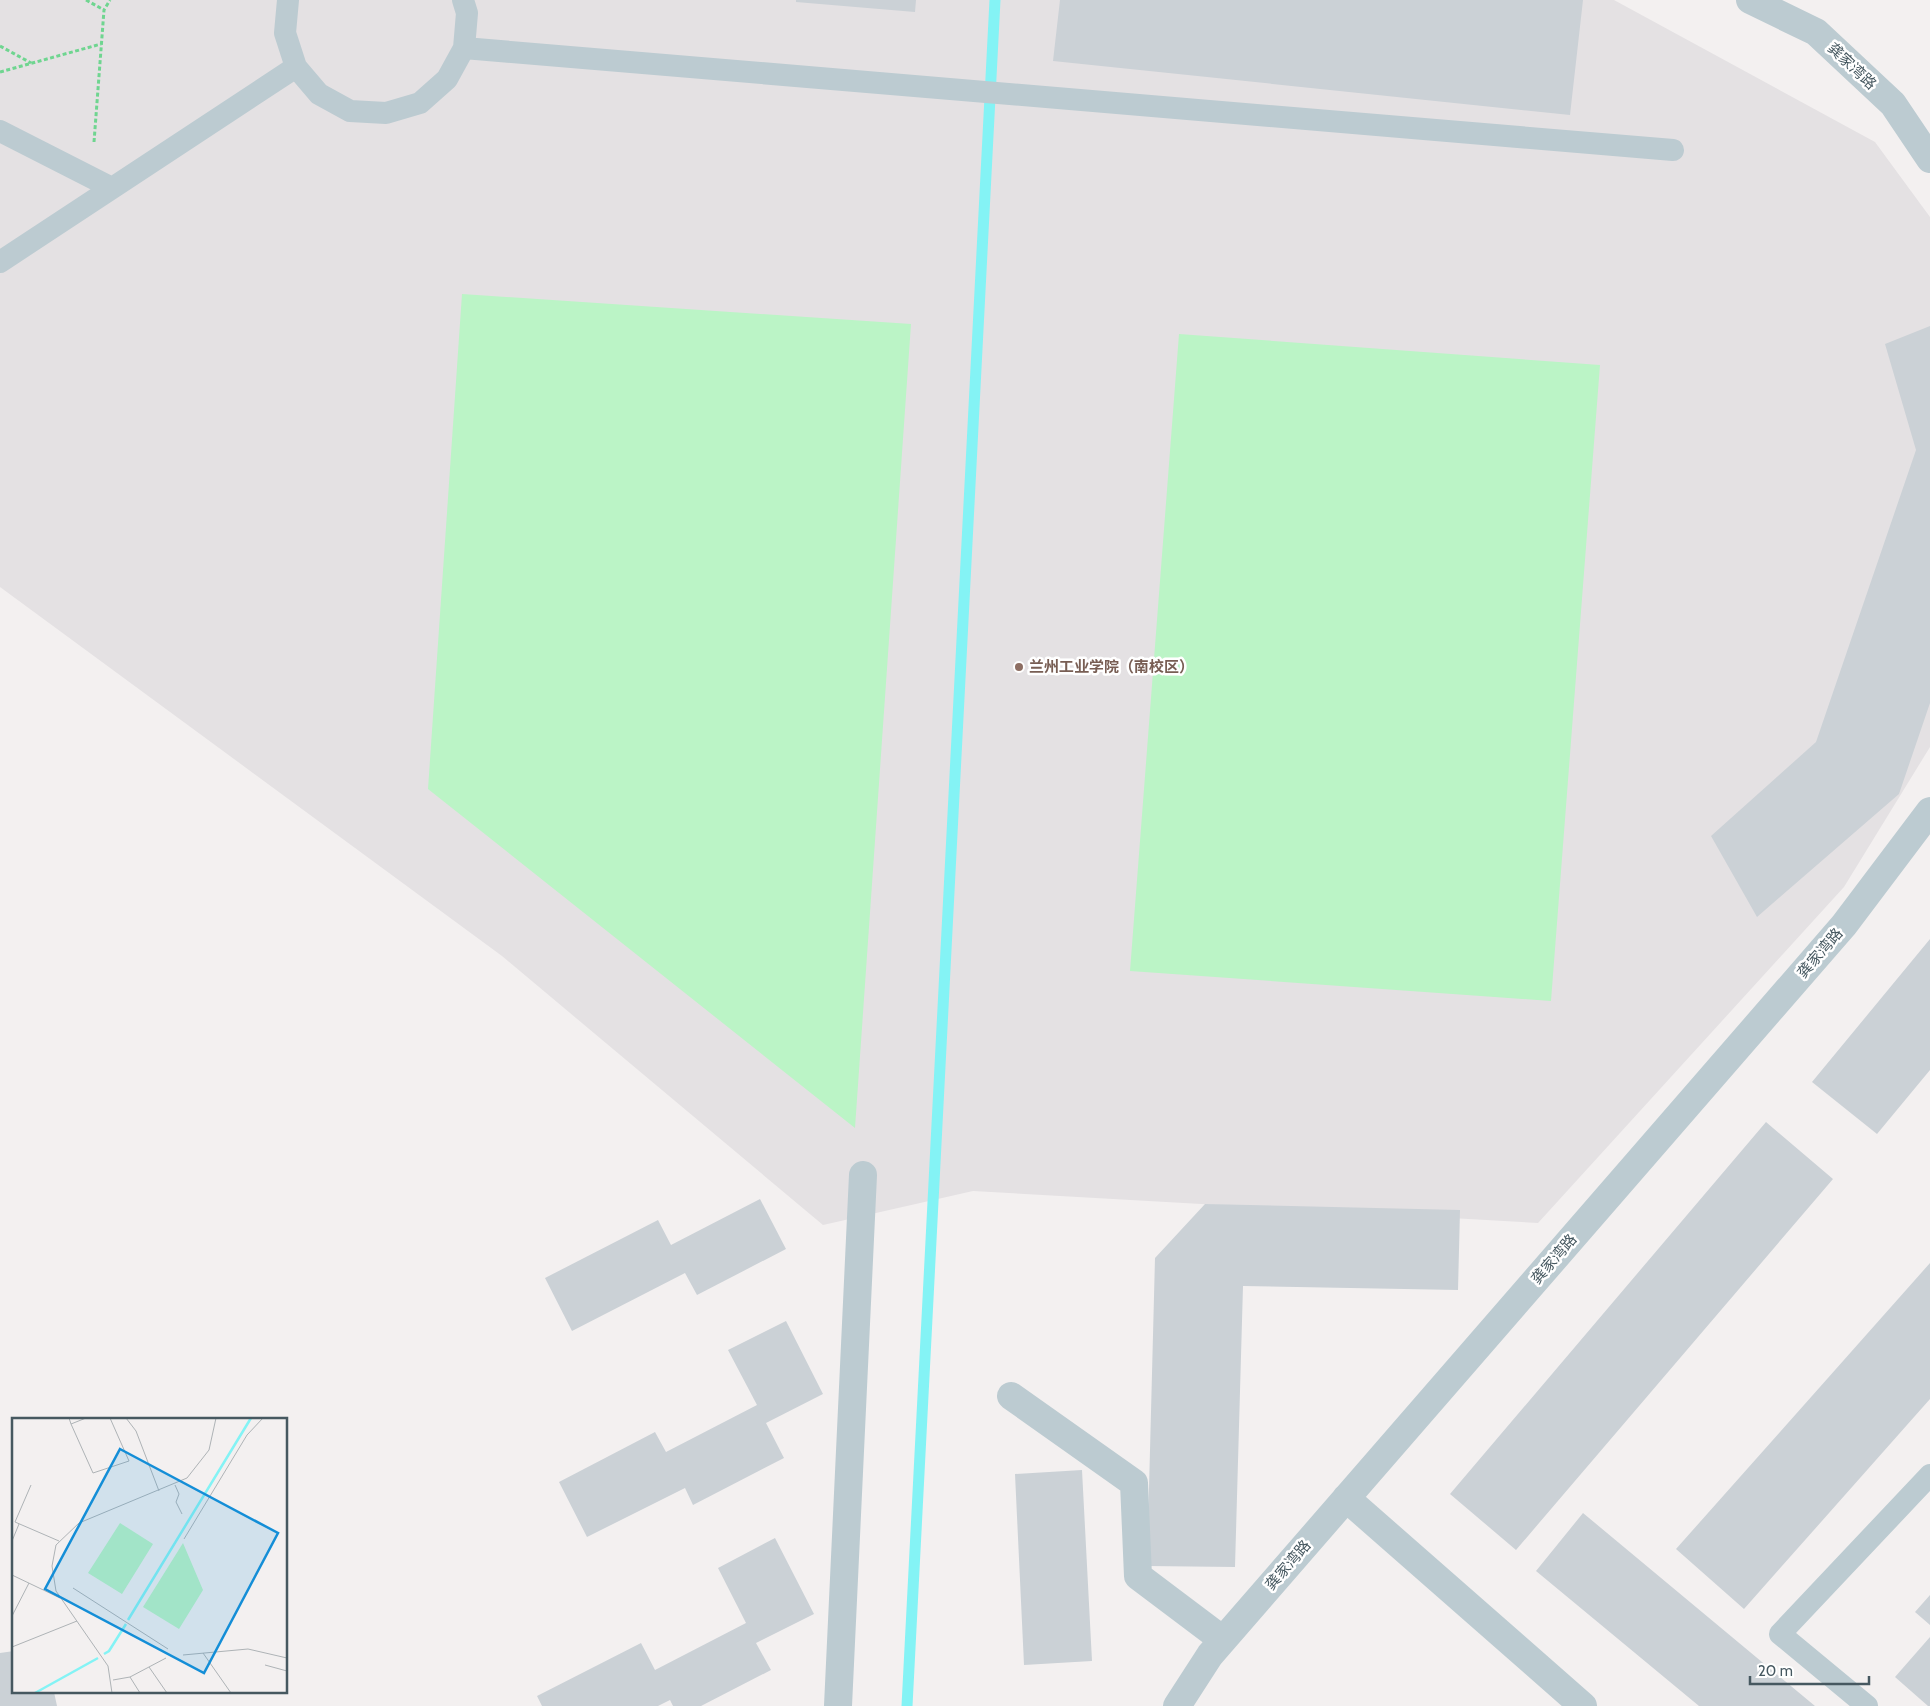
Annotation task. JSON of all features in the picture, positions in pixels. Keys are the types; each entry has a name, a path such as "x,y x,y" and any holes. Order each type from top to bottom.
{"street":[{"name":"龚家湾路","path":"1750,0 1816,32 1893,104 1930,159"},
{"name":"龚家湾路","path":"1177,1706 1210,1655 1844,925 1930,811"},
{"path":"838,1706 863,1175"},
{"path":"1011,1396 1134,1483 1138,1576 1223,1640"},
{"path":"1346,1498 1583,1706"}],"lane":[{"path":"288,0 285,33 296,67 319,94 350,111 386,113 420,102 447,79 464,48 467,12 463,0"},
{"path":"464,48 1673,150"},
{"path":"0,262 296,67"},
{"path":"0,131 112,188"},
{"path":"1867,1706 1780,1634 1930,1475"}],"path":[{"path":"86,0 104,10"},
{"path":"91,178 104,10 110,0"},
{"path":"0,72 101,44"},
{"path":"0,46 31,64"}],"shaded area":[{"name":"兰州工业学院（南校区）","path":"0,0 1614,0 1875,142 1930,217 1930,747 1844,887 1538,1223 973,1191 823,1225 502,956 0,587"}],"green space":[{"path":"462,294 911,324 855,1128 428,789"},
{"path":"1179,334 1600,365 1551,1001 1130,971"}],"building":[{"path":"796,0 916,0 915,12 796,2"},
{"path":"1060,0 1583,0 1570,115 1053,61"},
{"path":"1930,326 1930,703 1899,794 1757,917 1711,836 1816,742 1916,450 1885,344"},
{"path":"1930,939 1930,1070 1877,1134 1812,1082"},
{"path":"1766,1122 1833,1179 1516,1550 1450,1494"},
{"path":"760,1199 786,1249 697,1295 685,1273 572,1331 545,1278 658,1220 671,1245"},
{"path":"1205,1204 1460,1210 1458,1290 1243,1286 1235,1567 1147,1566 1155,1258"},
{"path":"1930,1263 1930,1399 1744,1609 1676,1549"},
{"path":"786,1321 823,1394 766,1423 784,1458 693,1505 685,1488 587,1537 559,1482 655,1432 666,1452 757,1405 728,1350"},
{"path":"1082,1470 1092,1661 1024,1665 1015,1474"},
{"path":"1583,1513 1815,1706 1699,1706 1536,1571"},
{"path":"775,1538 814,1614 756,1643 771,1670 701,1706 673,1706 670,1700 658,1706 542,1706 537,1696 641,1643 655,1670 746,1623 718,1568"},
{"path":"1930,1595 1930,1625 1915,1612"},
{"path":"1930,1637 1930,1706 1928,1706 1895,1677"},
{"path":"12,1651 12,1694 54,1694 57,1706 0,1706 0,1653"}],"waterway":[{"path":"907,1706 995,0"}],"place":[{"name":"兰州工业学院（南校区）","path":"1019,667"}]}
